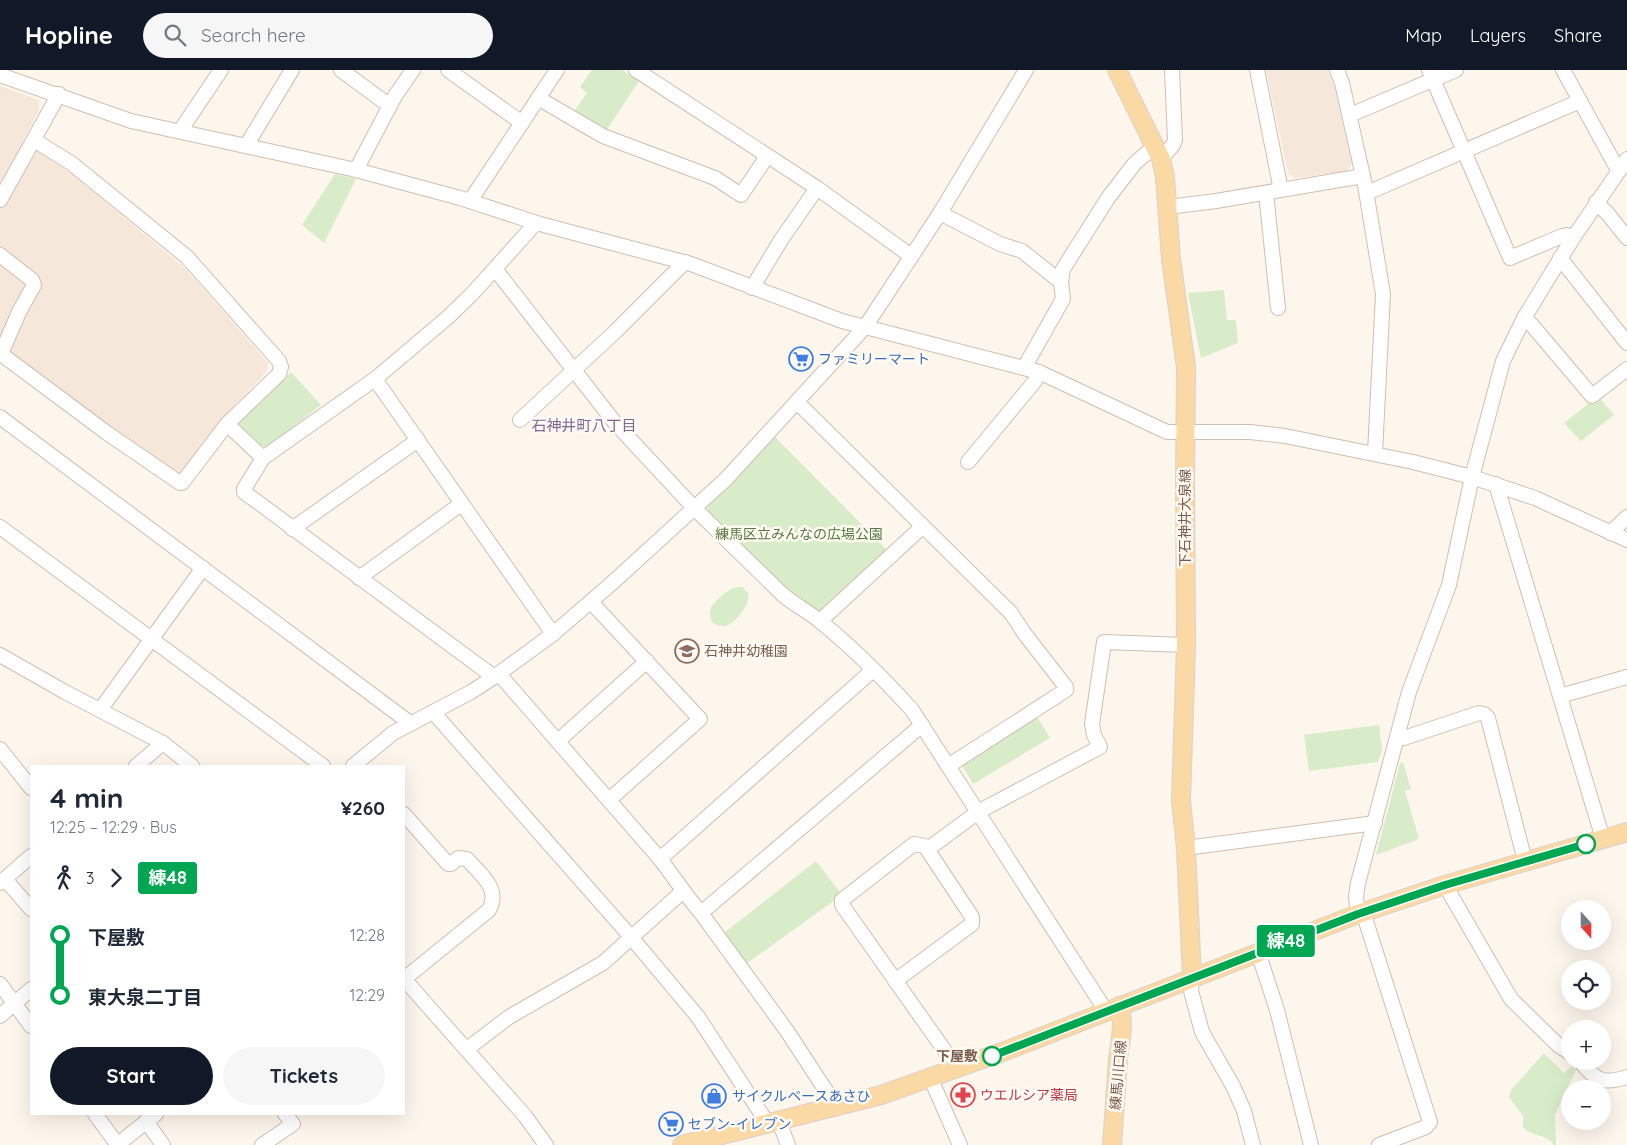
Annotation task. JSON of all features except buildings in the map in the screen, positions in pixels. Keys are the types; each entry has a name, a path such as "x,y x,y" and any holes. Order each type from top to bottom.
{"main road":[{"name":"下石神井大泉線","path":"1117,70 1158,152 1168,207 1171,259 1186,367 1186,645 1181,801 1186,848 1192,977"},
{"path":"682,1145 881,1095 1066,1028 1112,1008 1361,913 1445,885 1627,832"},
{"name":"練馬川口線","path":"1112,1008 1123,1017 1123,1022 1118,1058 1112,1145"}],"street":[{"path":"180,131 221,70"},
{"path":"246,146 292,70"},
{"path":"340,70 390,106"},
{"path":"356,170 390,106 413,70"},
{"path":"448,70 522,123"},
{"path":"470,201 557,70"},
{"path":"636,70 817,188 910,256"},
{"path":"358,765 393,733 497,676 553,634 695,509 726,479 865,328 910,256 940,213 1026,70"},
{"path":"1024,368 1063,299 1061,282 1063,269 1108,198 1135,163 1171,148 1174,140 1172,70"},
{"path":"1256,70 1281,190"},
{"path":"1337,70 1350,114 1367,193 1383,294 1375,453"},
{"path":"1350,114 1431,75 1456,70"},
{"path":"1379,1145 1426,1127 1430,1122 1356,897 1358,883 1409,692 1449,585 1472,477 1503,361 1524,318 1572,238 1622,164 1580,101 1563,70"},
{"path":"0,75 59,94 131,121 356,170 470,201 536,223 685,262 865,328 1039,372 1167,432 1250,432 1285,436 1375,453 1496,484 1535,498 1627,540"},
{"path":"1431,75 1510,258 1562,236 1567,235 1572,238"},
{"path":"0,200 59,94"},
{"path":"538,98 604,136 715,178 741,195 766,155"},
{"path":"1367,193 1580,101"},
{"path":"0,254 32,280 34,285 19,312 1,354 107,433 180,483 182,483 227,424 279,374 281,368 279,362 187,257 71,163 34,140"},
{"path":"1168,207 1266,193 1363,176"},
{"path":"752,288 781,240 817,188"},
{"path":"1266,193 1278,308"},
{"path":"1596,202 1627,238"},
{"path":"940,213 1000,244 1022,251 1061,282"},
{"path":"536,223 495,269 447,318 375,379 264,458 244,489 244,492 359,578 497,676 558,741 660,859 787,1031 836,1106"},
{"path":"1560,258 1627,343"},
{"path":"520,420 615,332 685,262"},
{"path":"495,269 616,424 695,509 783,595 820,621 873,670 912,710 978,812 1112,1008"},
{"path":"1524,318 1592,396 1627,369"},
{"path":"968,462 1035,381 1039,372"},
{"path":"375,379 553,634"},
{"path":"797,402 1011,613 1066,687 1066,690 948,766"},
{"path":"0,417 410,723"},
{"path":"227,424 264,458"},
{"path":"292,529 418,440"},
{"path":"1496,484 1603,839"},
{"path":"359,578 462,504"},
{"path":"1610,533 1627,517"},
{"path":"0,527 321,765"},
{"path":"820,621 922,527"},
{"path":"100,710 203,568"},
{"path":"591,602 700,719 609,800"},
{"path":"928,849 978,812 1100,747 1094,735 1092,724 1104,642 1186,645"},
{"path":"0,655 163,743 191,765"},
{"path":"558,741 647,661"},
{"path":"660,859 873,670"},
{"path":"1560,696 1627,677"},
{"path":"434,712 631,937 698,1017 788,1145"},
{"path":"1398,738 1404,738 1479,713 1484,714 1488,718 1525,861"},
{"path":"701,913 922,725"},
{"path":"137,765 163,743"},
{"path":"0,749 30,787"},
{"path":"405,815 448,864 451,864 458,858 467,859 492,887 493,904 490,910 405,978"},
{"path":"1186,848 1375,823"},
{"path":"895,981 972,924 972,918 928,849 925,846 914,844 842,900 842,905 895,981 956,1068"},
{"path":"30,857 2,881 30,908"},
{"path":"1445,885 1511,1000 1561,1046"},
{"path":"467,1049 508,1017 602,963 683,891"},
{"path":"1258,952 1277,1010 1311,1145"},
{"path":"1192,977 1191,991 1202,1032 1244,1111 1253,1145"},
{"path":"405,980 525,1116 546,1145"},
{"path":"0,984 30,1025"},
{"path":"0,1016 30,990"},
{"path":"1589,1070 1600,1081 1609,1082 1627,1077"},
{"path":"930,1078 960,1145"},
{"path":"96,1115 117,1145 151,1117 163,1145"},
{"path":"262,1145 293,1124 286,1115"}],"shaded area":[{"path":"1266,70 1328,70 1334,85 1352,163 1347,171 1295,178 1288,173"},
{"path":"0,86 39,100 39,110 23,141 73,175 186,269 268,363 267,371 226,414 183,473 177,474 0,348"}],"green space":[{"path":"592,70 623,70 639,81 606,131 573,113 587,93 580,87"},
{"path":"335,174 356,179 324,243 302,225"},
{"path":"1224,290 1227,320 1236,320 1238,343 1201,358 1188,293"},
{"path":"291,372 321,405 268,447 258,445 235,422"},
{"path":"1598,396 1614,415 1581,441 1564,423"},
{"name":"練馬区立みんなの広場公園","path":"775,437 890,553 823,615 803,605 708,515 708,506"},
{"path":"742,587 748,593 747,602 742,612 734,621 725,626 713,623 710,617 711,607 726,593"},
{"path":"1036,715 1050,738 973,784 962,763"},
{"path":"1379,725 1382,750 1378,762 1309,771 1304,735"},
{"path":"1403,762 1411,789 1405,791 1419,839 1376,855 1400,763"},
{"path":"816,861 842,895 746,964 724,933"},
{"path":"1544,1053 1564,1073 1567,1070 1576,1070 1571,1080 1561,1080 1561,1102 1555,1115 1556,1145 1523,1127 1523,1116 1509,1097 1511,1090"}],"bus line":[{"name":"練48","path":"992,1056 1358,914 1445,885 1586,844"}],"place":[{"name":"ファミリーマート","path":"801,359"},
{"name":"石神井幼稚園","path":"687,651"},
{"name":"下屋敷","path":"992,1056"},
{"name":"ウエルシア薬局","path":"963,1095"},
{"name":"サイクルベースあさひ","path":"714,1096"},
{"name":"セブン-イレブン","path":"671,1124"}],"district":[{"name":"石神井町八丁目","path":"584,426"}]}
